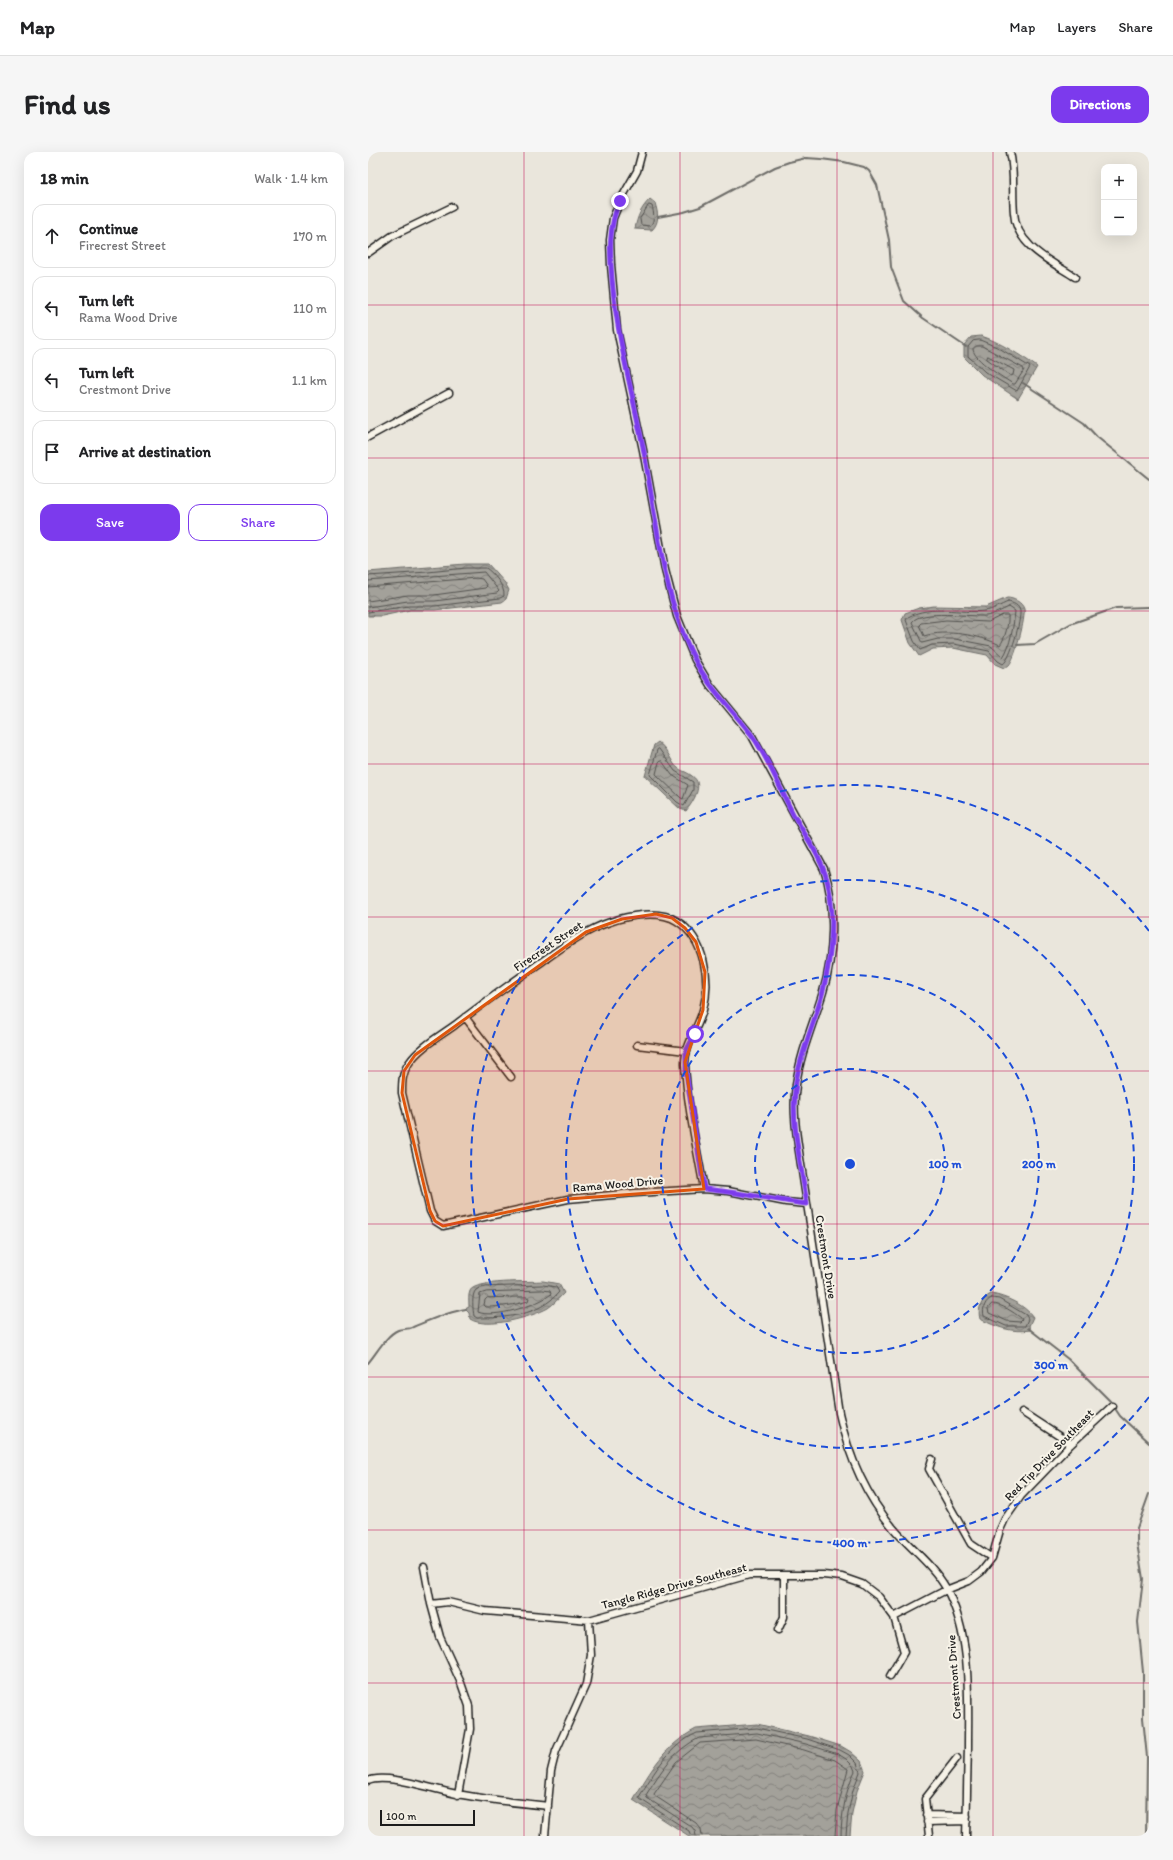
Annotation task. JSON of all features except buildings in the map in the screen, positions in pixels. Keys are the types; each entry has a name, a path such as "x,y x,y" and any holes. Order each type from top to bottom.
{"street":[{"name":"Crestmont Drive","path":"642,152 637,171 620,201 613,218 610,240 617,330 643,450 665,570 677,616 695,660 708,682 757,743 824,869 831,895 832,917 824,990 800,1063 795,1085 796,1132 844,1438 859,1474 886,1519 927,1564 946,1590 959,1619 966,1658 968,1716 966,1836"},
{"path":"1010,152 1013,166 1014,215 1016,227 1031,248 1075,277"},
{"path":"368,253 392,236 452,207"},
{"path":"368,437 449,393"},
{"name":"Firecrest Street","path":"435,1221 430,1211 402,1093 403,1076 408,1063 415,1055 465,1017 586,932 610,921 647,915 664,915 679,922 692,934 700,951 705,972 705,997 703,1010 686,1051 686,1072 704,1189"},
{"path":"465,1017 511,1077"},
{"path":"637,1045 686,1051"},
{"name":"Rama Wood Drive","path":"435,1221 443,1226 501,1212 575,1198 704,1189 728,1191 786,1202 807,1204"},
{"name":"Red Tip Drive Southeast","path":"946,1590 969,1581 981,1572 992,1558 1000,1530 1012,1508 1021,1496 1071,1444 1112,1406"},
{"path":"1022,1412 1071,1444"},
{"path":"932,1459 929,1469 971,1544 992,1558"},
{"path":"424,1566 440,1637 461,1683 469,1706 470,1729 458,1794"},
{"name":"Tangle Ridge Drive Southeast","path":"589,1620 749,1575 823,1575 842,1577 862,1584 879,1597 894,1617 904,1652 890,1676"},
{"path":"778,1630 784,1618 784,1575"},
{"path":"894,1617 946,1590"},
{"path":"432,1604 448,1602 492,1612 589,1620 591,1655 586,1684 556,1751 551,1771 545,1836"},
{"path":"929,1836 924,1799 957,1758"},
{"path":"368,1781 375,1778 396,1780 458,1794 548,1806"},
{"path":"927,1818 967,1819"}],"highlighted area":[{"path":"656,914 672,918 685,928 696,942 705,972 703,1010 685,1062 704,1189 568,1199 443,1226 435,1221 430,1211 402,1093 404,1071 415,1055 586,932 622,919"}],"water":[{"path":"650,199 655,203 658,217 655,227 652,230 635,229 640,213"},
{"path":"981,336 1010,349 1037,367 1018,399 982,375 964,357 964,345 971,337"},
{"path":"465,564 488,564 505,583 509,590 506,599 502,602 435,610 410,610 382,616 368,616 368,572"},
{"path":"1007,598 1019,602 1024,609 1024,613 1022,629 1017,647 1009,665 1004,668 995,664 987,655 953,648 933,649 919,656 910,643 902,620 905,613 919,608 934,606 986,607"},
{"path":"658,742 680,770 696,779 698,788 692,803 686,811 680,809 645,776 654,745"},
{"path":"543,1281 559,1284 564,1293 548,1308 541,1312 509,1321 487,1323 470,1319 469,1313 465,1309 469,1307 469,1293 474,1287 492,1283"},
{"path":"991,1294 1008,1299 1025,1309 1033,1317 1029,1326 1031,1330 1017,1331 1004,1329 980,1319 979,1311 981,1304 985,1298"},
{"path":"757,1724 809,1736 841,1746 861,1761 865,1771 857,1791 852,1813 850,1836 689,1836 633,1800 659,1760 675,1743 696,1729"}],"waterway":[{"path":"658,217 700,207 775,167 789,162 806,158 844,162 864,167 869,171 877,185 889,240 891,267 904,301 923,318 966,347"},
{"path":"1023,383 1084,423 1097,437 1149,479"},
{"path":"1017,645 1035,644 1070,624 1116,608 1149,607"},
{"path":"368,1363 385,1340 394,1332 401,1329 411,1328 445,1314 466,1309"},
{"path":"1028,1328 1068,1359 1110,1401 1120,1416 1149,1443"},
{"path":"1146,1836 1147,1757 1143,1718 1143,1672 1138,1622 1143,1579 1137,1543 1137,1528 1149,1494"}],"route":[{"path":"620,201 615,210 610,240 617,330 643,450 659,542 677,616 690,652 704,676 757,743 794,816 824,869 831,895 832,917 824,990 800,1063 795,1085 796,1132 807,1204 786,1202 728,1191 704,1189 685,1062 686,1051 695,1034"}]}
